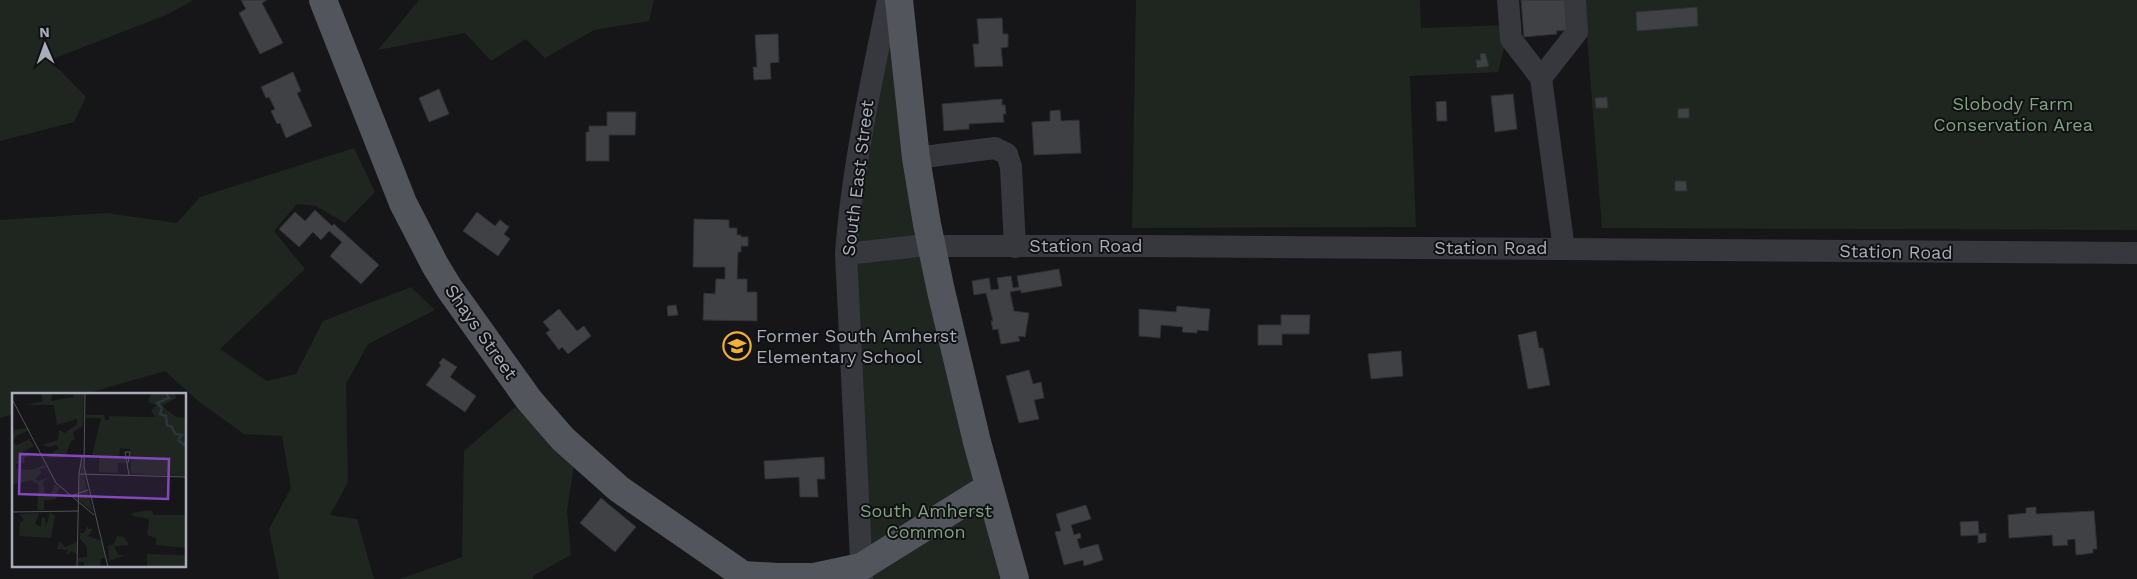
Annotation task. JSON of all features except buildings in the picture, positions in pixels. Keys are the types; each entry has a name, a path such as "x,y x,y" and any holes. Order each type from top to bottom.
{"main road":[{"name":"Shays Street","path":"323,0 413,224 445,282 515,380 557,432 603,476 746,577"},
{"path":"899,0 916,158 941,291 989,487 1016,579"},
{"path":"746,577 814,577 861,573 989,487"}],"street":[{"name":"South East Street","path":"861,573 846,254 848,226 865,117 888,0"},
{"path":"1508,0 1511,39 1541,78 1564,249"},
{"path":"1541,78 1577,32 1575,0"},
{"path":"916,158 995,148 1008,154 1011,167 1015,247"},
{"name":"Station Road","path":"846,254 892,248 933,246 2137,253"}],"green space":[{"path":"0,0 194,0 166,15 50,60 86,97 74,122 0,141"},
{"path":"419,0 654,0 649,21 594,30 545,58 526,39 491,61 465,33 378,50"},
{"path":"1136,0 1420,0 1421,28 1510,25 1498,72 1410,76 1416,227 1132,228"},
{"name":"Slobody Farm Conservation Area","path":"1584,0 2137,0 2137,230 1602,228"},
{"name":"South Amherst Common","path":"890,38 921,262 960,431 1000,579 848,579 870,573 851,252"},
{"path":"354,148 375,192 345,223 316,206 297,204 274,231 305,269 220,349 267,381 296,374 323,321 411,287 435,310 368,344 346,384 348,482 330,515 357,519 374,579 279,579 269,529 291,488 282,436 244,434 198,401 165,371 88,393 12,393 12,415 0,418 0,220 107,213 177,223 200,197"},
{"path":"515,407 574,466 567,511 571,555 533,576 533,579 400,579 462,557 464,451"}],"place":[{"name":"Former South Amherst Elementary School","path":"737,346"}]}
